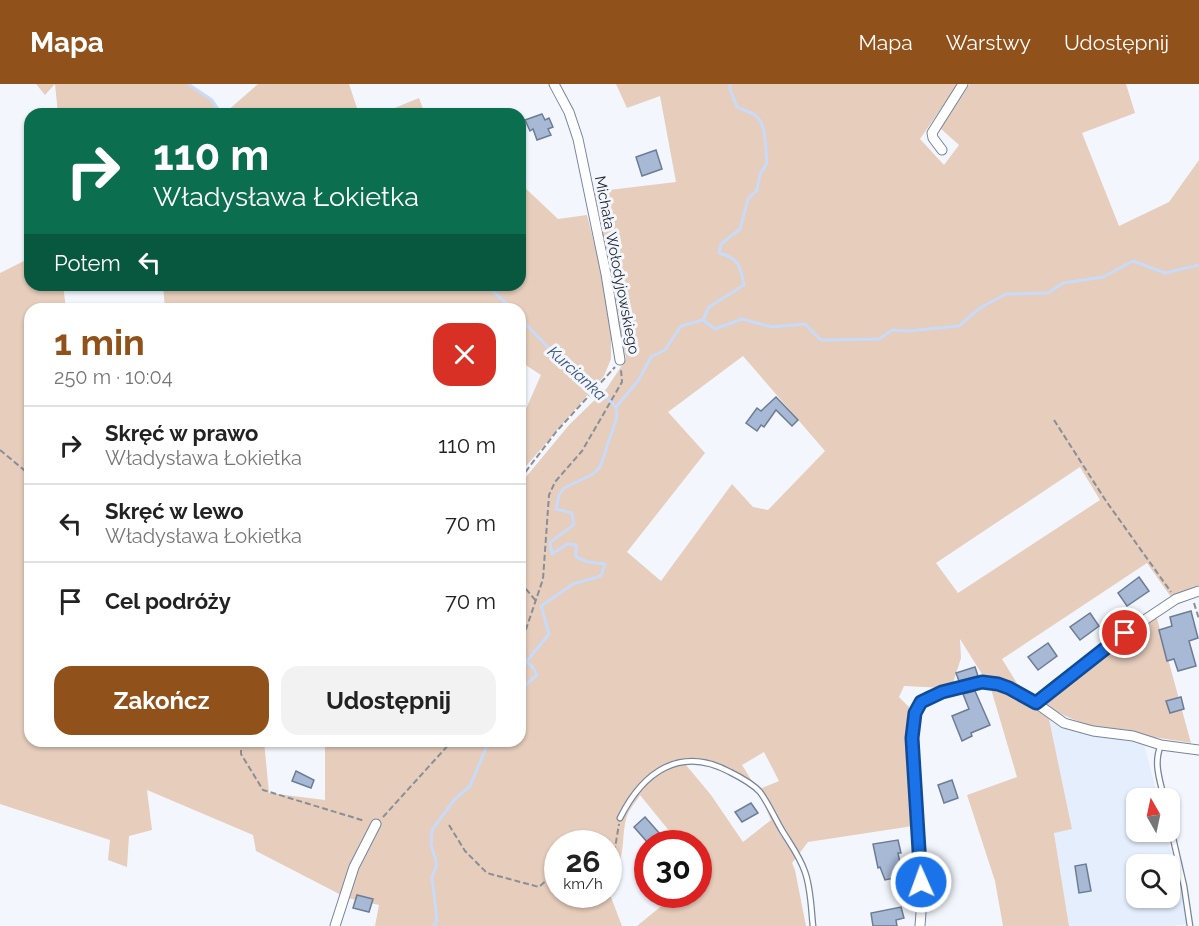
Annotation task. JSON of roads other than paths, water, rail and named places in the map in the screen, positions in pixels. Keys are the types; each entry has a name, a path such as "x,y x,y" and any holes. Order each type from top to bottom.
{"street":[{"name":"Michała Wołodyjowskiego","path":"554,84 569,112 578,140 606,274 620,360"},
{"path":"942,150 933,138 933,133 963,84"},
{"path":"1036,703 1125,633 1176,600 1195,593"},
{"path":"920,926 922,899 920,847 912,738 915,713 921,702 929,696 982,682 998,684 1036,703 1064,723 1094,731 1133,736 1161,745 1199,750"},
{"path":"335,926 354,867 376,824"}],"lane":[{"path":"1161,745 1156,755 1162,788"},
{"path":"620,818 627,804 642,786 659,770 671,764 698,760 712,763 747,781 759,791 801,861 809,889 813,926"},
{"path":"1174,842 1190,926"}],"waterway":[{"name":"Kurcianka","path":"188,84 212,100 217,108"},
{"path":"616,407 638,381 651,357 665,350 681,326 703,320 709,307 744,285 738,264 719,253 721,244 740,229 748,199 757,190 760,174 767,163 765,138 760,120 737,107 730,84"},
{"path":"703,320 715,329 742,319 772,327 805,324 821,340 879,339 892,330 908,331 959,326 980,308 1006,294 1048,293 1063,283 1103,277 1133,261 1165,273 1199,265"},
{"name":"Kurcianka","path":"493,291 506,303"},
{"name":"Kurcianka","path":"526,324 560,360 599,390 616,407 617,417 600,467 593,474 564,488 559,495 556,509 572,513 574,524 550,543 552,554 567,544 576,545 576,557 588,562 605,564 601,576 573,584 541,606 549,634 526,662"},
{"name":"Kurcianka","path":"526,662 532,666 537,675 526,684"},
{"name":"Kurcianka","path":"434,926 437,921 432,877 437,864 431,845 432,830 454,800 470,786 486,747"}]}
